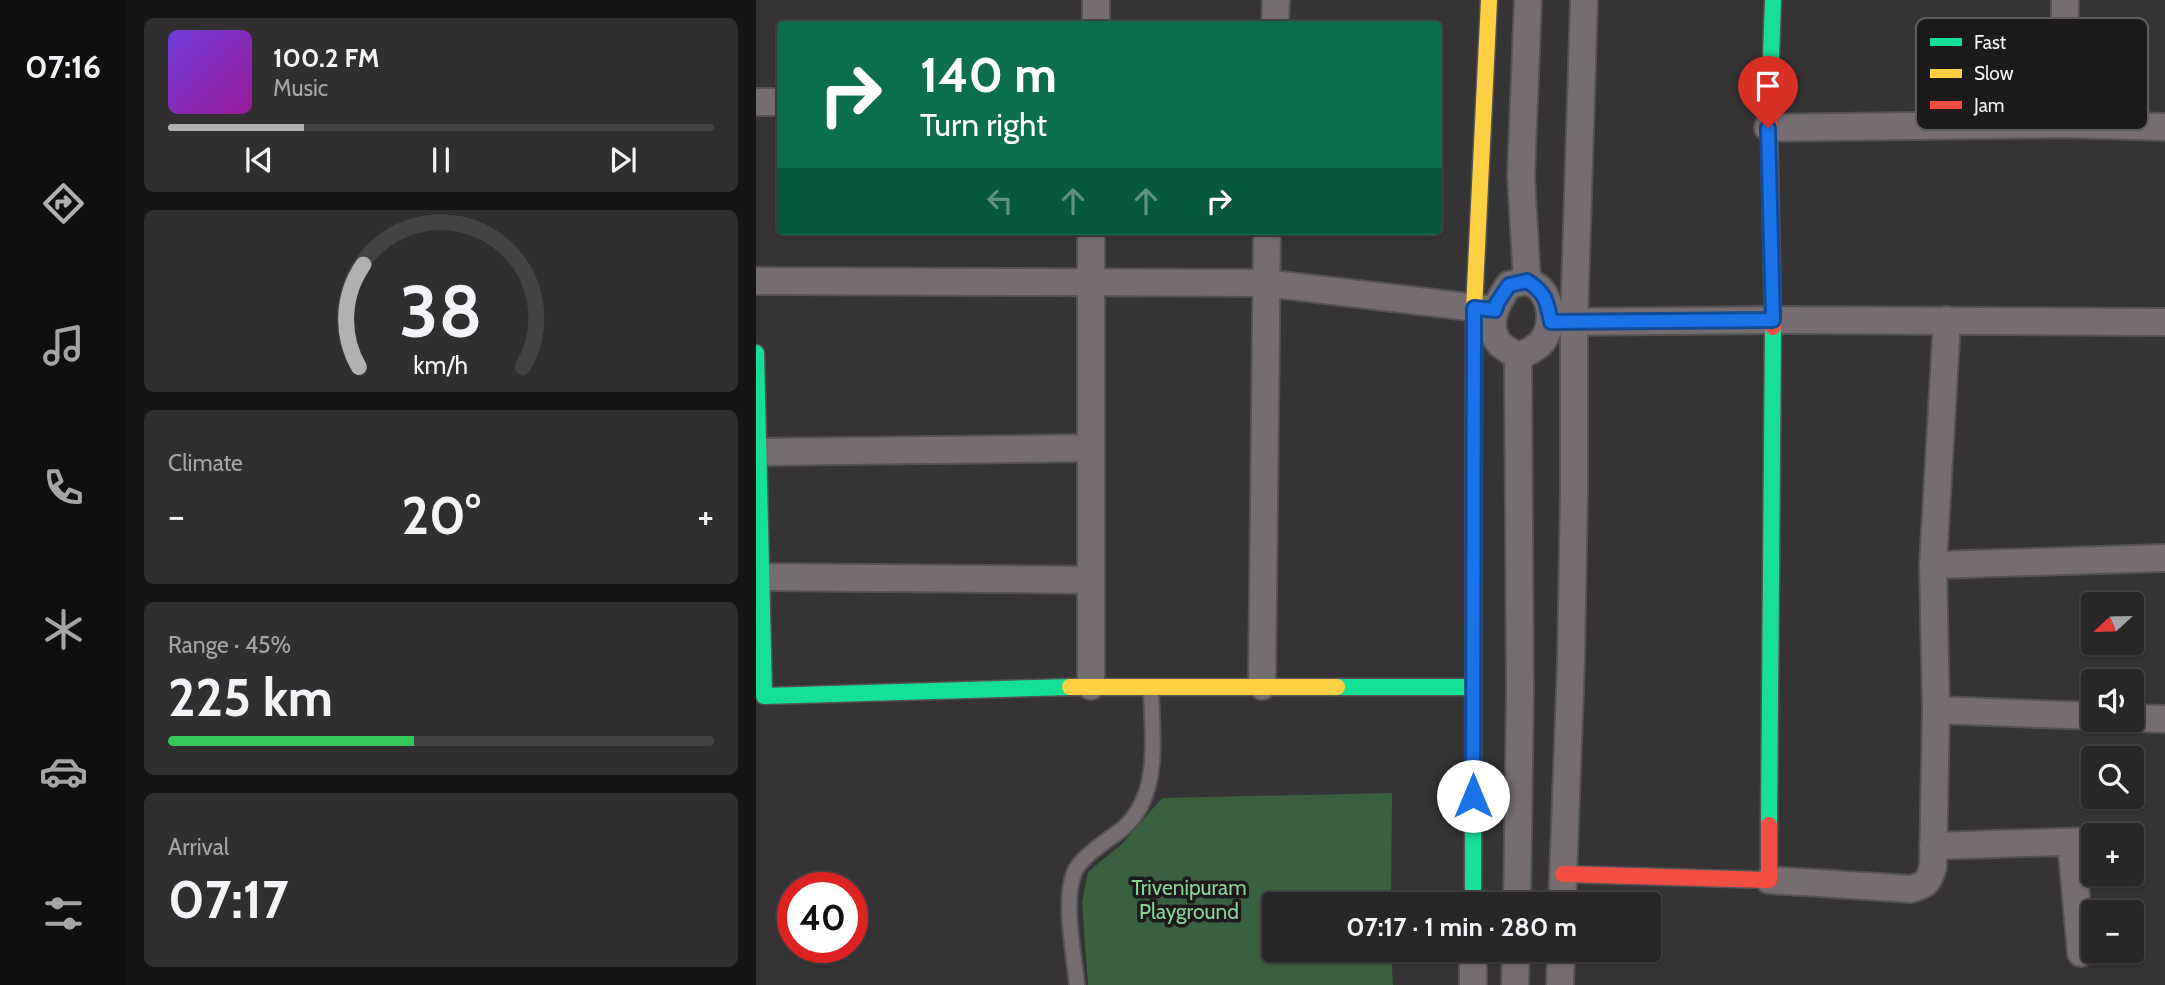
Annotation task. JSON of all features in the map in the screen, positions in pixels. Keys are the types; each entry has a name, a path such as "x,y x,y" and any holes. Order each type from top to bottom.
{"street":[{"path":"1096,0 1096,21"},
{"path":"1275,21 1276,0"},
{"path":"1473,892 1473,687 1485,309 1489,0"},
{"path":"1527,281 1521,176 1528,0"},
{"path":"1562,892 1574,487 1562,322 1584,0"},
{"path":"1769,880 1773,320 1768,128 1773,0"},
{"path":"2065,0 2065,18"},
{"path":"756,102 777,102"},
{"path":"1768,128 1916,126"},
{"path":"1091,235 1091,685"},
{"path":"1262,686 1267,235"},
{"path":"756,281 1265,283 1485,309 1497,303 1509,285 1527,281 1541,289 1548,306 1562,322"},
{"path":"1485,309 1499,343 1518,356"},
{"path":"1563,874 1769,880 1911,889 1924,885 1929,880 1933,867 1936,710 1933,565 1947,320"},
{"path":"1518,356 1535,349 1562,322 2165,322"},
{"path":"756,353 763,577 760,696 1091,685 1473,687"},
{"path":"1517,892 1520,692 1518,356"},
{"path":"759,452 1091,448"},
{"path":"1933,565 2165,558"},
{"path":"763,577 1091,580"},
{"path":"1936,710 2081,716"},
{"path":"2144,718 2165,719"},
{"path":"1933,846 2081,842"},
{"path":"1473,962 1473,985"},
{"path":"1515,985 1516,962"},
{"path":"1560,985 1561,962"}],"lane":[{"path":"1077,985 1068,892 1075,870 1124,828 1146,797 1152,749 1151,685"}],"green space":[{"name":"Trivenipuram Playground","path":"1392,793 1391,892 1262,892 1262,962 1392,962 1393,985 1088,985 1082,902 1088,872 1123,843 1162,798"}],"traffic: fast":[{"path":"1769,114 1773,0"},
{"path":"1473,892 1474,309"},
{"path":"1769,825 1773,327"},
{"path":"756,353 764,696 1070,687"},
{"path":"1337,687 1473,687"}],"traffic: slow":[{"path":"1474,309 1489,0"},
{"path":"1070,687 1337,687"}],"traffic: jam":[{"path":"1769,114 1773,327"},
{"path":"1563,874 1769,880 1769,825"}],"route":[{"path":"1473,796 1474,308 1495,310 1509,285 1527,281 1541,289 1551,322 1773,320 1768,128"}]}
